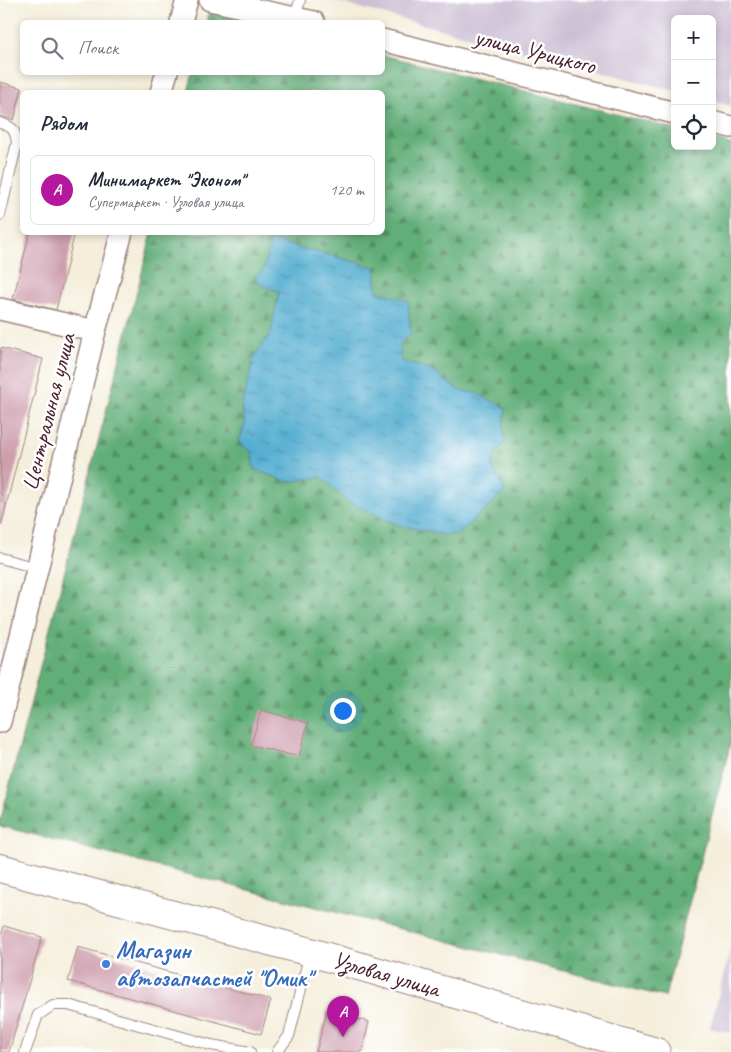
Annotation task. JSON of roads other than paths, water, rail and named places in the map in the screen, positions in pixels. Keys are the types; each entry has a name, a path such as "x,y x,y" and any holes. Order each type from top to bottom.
{"street":[{"path":"182,20 187,0"},
{"path":"210,0 303,13"},
{"name":"улица Урицкого","path":"385,41 671,112"},
{"path":"162,90 166,75"},
{"path":"716,123 731,127"},
{"name":"Центральная улица","path":"0,722 95,331 121,235"},
{"path":"0,309 95,331"},
{"name":"Узловая улица","path":"0,868 310,952 656,1052"}],"lane":[{"path":"0,123 10,126 16,132 17,143 0,215"},
{"path":"0,558 37,568"},
{"path":"277,1052 289,1036 310,952"},
{"path":"25,1052 38,1015 53,1005 68,1005 211,1044 250,1052"}],"water":[{"path":"271,240 375,267 377,291 408,301 411,335 400,342 401,361 433,371 459,390 476,393 506,408 503,428 505,442 495,455 492,466 505,491 459,533 443,535 396,524 348,502 321,477 288,482 254,469 252,454 239,441 245,424 242,406 254,358 271,332 279,291 262,286 255,276 263,271"}],"place":[{"name":"Магазин автозапчастей \"Омик\"","path":"106,964"},
{"name":"Минимаркет \"Эконом\"","path":"343,1037"}]}
